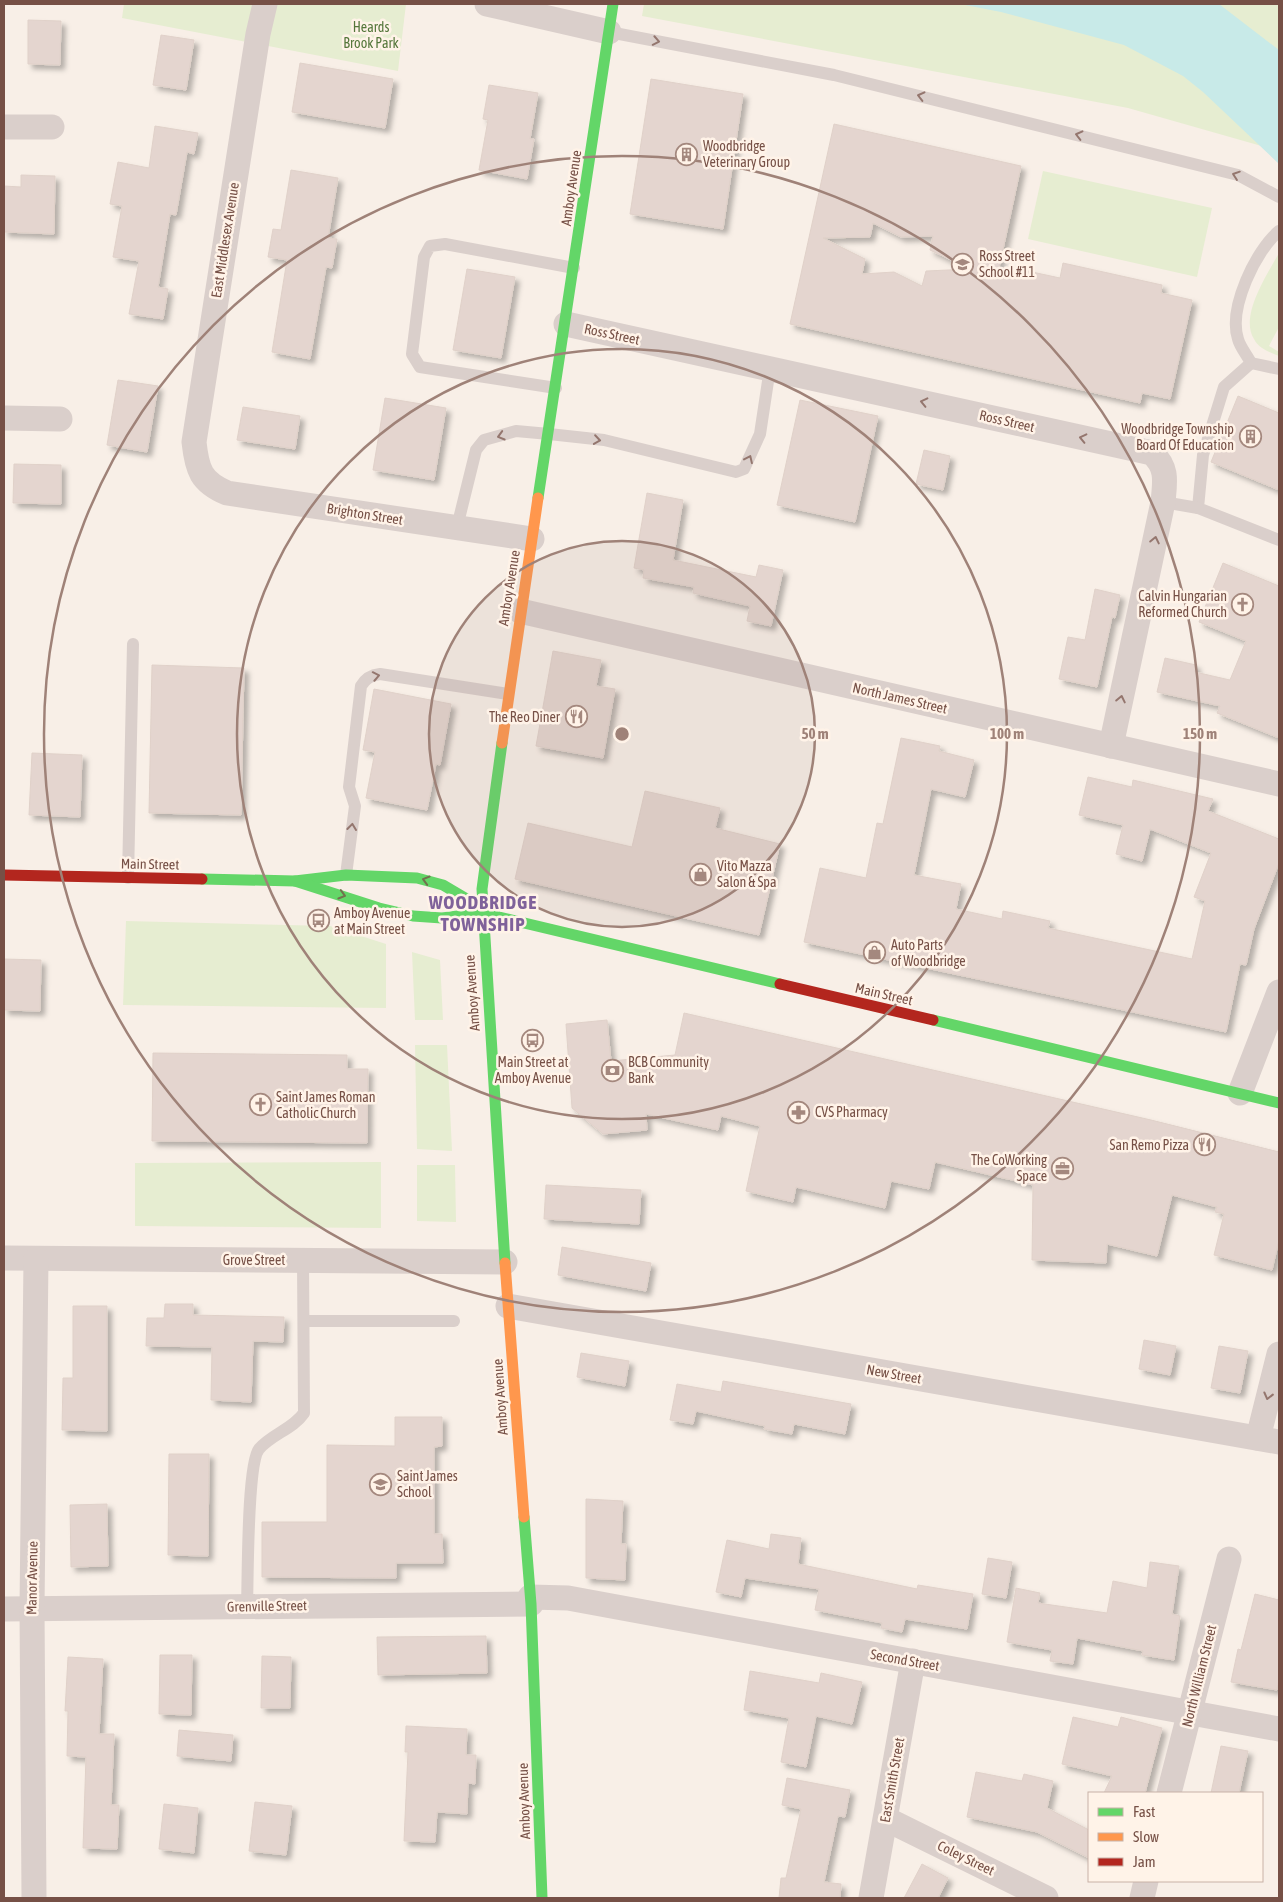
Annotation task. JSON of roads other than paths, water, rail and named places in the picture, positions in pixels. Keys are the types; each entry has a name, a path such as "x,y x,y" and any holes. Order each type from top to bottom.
{"main road":[{"name":"Amboy Avenue","path":"542,1898 530,1600 482,913 484,865 508,694 566,324 613,4"},
{"name":"Main Street","path":"4,875 295,882 346,875 417,878 443,885 465,898 482,913"},
{"name":"Main Street","path":"295,882 402,913 428,918 455,918 482,913 1279,1102"}],"street":[{"name":"East Middlesex Avenue","path":"202,477 196,459 194,442 258,34 265,4"},
{"path":"487,4 608,32"},
{"path":"4,127 52,127"},
{"name":"Ross Street","path":"566,324 1152,453 1161,462 1165,477 1163,502 1111,746"},
{"path":"4,418 60,419"},
{"name":"Brighton Street","path":"202,477 214,487 227,493 532,539"},
{"name":"North James Street","path":"520,611 1279,784"},
{"path":"1240,1094 1279,992"},
{"name":"Grove Street","path":"4,1258 505,1262"},
{"name":"Manor Avenue","path":"34,1898 32,1608 36,1259"},
{"name":"New Street","path":"508,1306 1268,1440"},
{"path":"1268,1440 1279,1354"},
{"name":"North William Street","path":"1169,1792 1229,1559"},
{"name":"Second Street","path":"530,1600 568,1598 1279,1729"},
{"name":"Grenville Street","path":"4,1609 530,1600"},
{"name":"East Smith Street","path":"871,1898 913,1661"},
{"name":"Coley Street","path":"886,1819 1046,1898"},
{"path":"1142,1898 1146,1882"}],"lane":[{"path":"608,32 800,67 1238,175 1279,197"},
{"path":"1251,363 1237,338 1237,313 1244,285 1268,240 1279,231"},
{"path":"556,388 420,367 412,354 424,258 430,246 445,244 574,268"},
{"path":"1251,363 1279,368"},
{"path":"1198,508 1203,455 1224,388 1251,363"},
{"path":"457,528 476,450 484,440 516,431 604,440 736,472 744,469 760,434 770,368"},
{"path":"1163,502 1198,508 1279,540"},
{"path":"128,878 134,644"},
{"path":"346,875 355,806 349,787 363,682 369,677 380,674 508,694"},
{"path":"247,1606 253,1477 258,1450 298,1422 304,1413 304,1260"},
{"path":"305,1320 454,1321"}],"water":[{"path":"960,4 1219,4 1279,50 1279,164 1203,92 1183,76 1124,45 1001,12"}],"place":[{"name":"Woodbridge Veterinary Group","path":"687,154"},
{"name":"Ross Street School #11","path":"963,264"},
{"name":"Woodbridge Township Board Of Education","path":"1250,437"},
{"name":"Calvin Hungarian Reformed Church","path":"1243,604"},
{"name":"The Reo Diner","path":"576,717"},
{"name":"Vito Mazza Salon & Spa","path":"701,874"},
{"name":"Amboy Avenue at Main Street","path":"318,921"},
{"name":"Auto Parts of Woodbridge","path":"875,953"},
{"name":"Main Street at Amboy Avenue","path":"533,1040"},
{"name":"BCB Community Bank","path":"612,1070"},
{"name":"Saint James Roman Catholic Church","path":"260,1105"},
{"name":"CVS Pharmacy","path":"799,1112"},
{"name":"San Remo Pizza","path":"1205,1145"},
{"name":"The CoWorking Space","path":"1063,1168"},
{"name":"Saint James School","path":"381,1484"}],"district":[{"name":"WOODBRIDGE TOWNSHIP","path":"483,913"}],"park label":[{"name":"Heards Brook Park","path":"371,36"}]}
